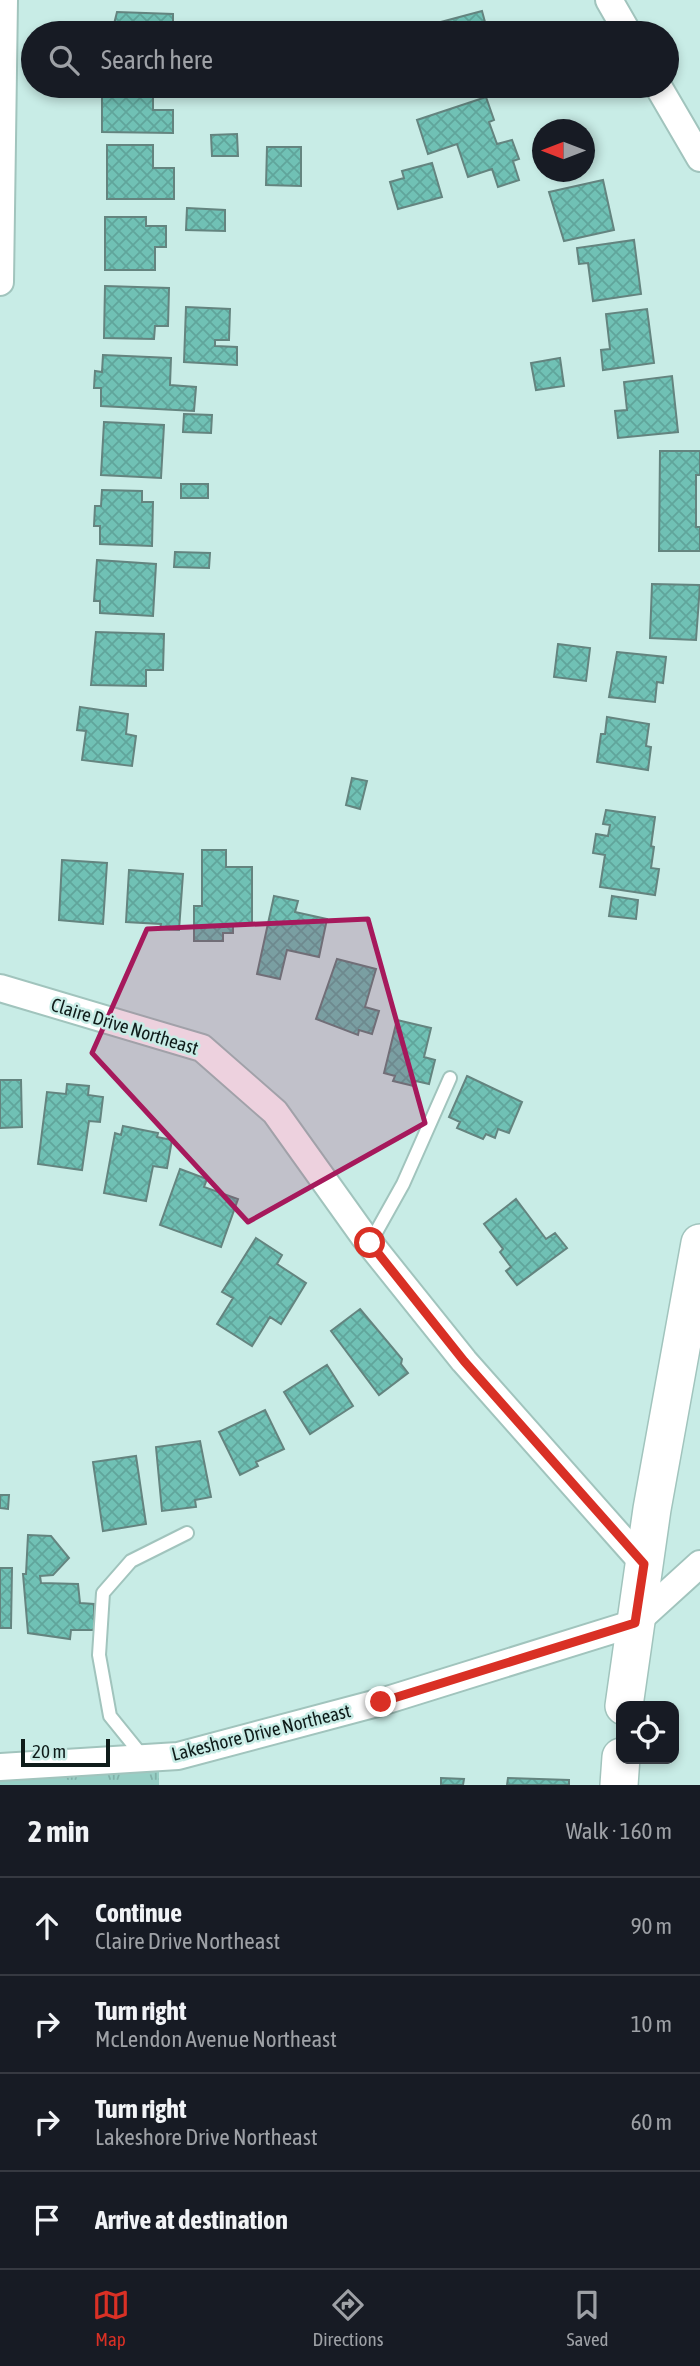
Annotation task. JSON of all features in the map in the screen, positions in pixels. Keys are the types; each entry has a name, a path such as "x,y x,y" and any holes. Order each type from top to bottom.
{"street":[{"path":"0,282 4,0"},
{"path":"609,0 621,21"},
{"path":"665,98 700,158"},
{"name":"Claire Drive Northeast","path":"0,988 202,1048 275,1112 370,1243 464,1361 644,1564"},
{"path":"625,1701 644,1564 700,1243"},
{"path":"635,1623 700,1564"},
{"name":"Lakeshore Drive Northeast","path":"0,1767 178,1756 381,1702 635,1623"},
{"path":"620,1785 621,1764"}],"lane":[{"path":"370,1243 403,1184 450,1078"},
{"path":"145,1758 110,1716 99,1655 103,1593 131,1561 187,1533"}],"highlighted area":[{"path":"368,919 425,1123 248,1222 92,1053 147,929"}],"green space":[{"path":"0,1764 159,1766 159,1785 0,1785"}],"building":[{"path":"482,11 485,21 444,21"},
{"path":"117,12 173,14 173,21 115,21"},
{"path":"102,98 153,98 153,110 173,110 173,133 102,132"},
{"path":"486,98 494,120 489,122 497,144 512,140 519,159 513,161 519,180 498,187 492,169 468,177 457,144 428,154 417,120"},
{"path":"237,134 238,156 212,156 211,135"},
{"path":"107,145 153,145 153,168 174,168 174,199 107,199"},
{"path":"267,147 301,147 301,186 266,185"},
{"path":"432,163 442,197 398,209 390,182 404,178 402,171"},
{"path":"603,180 614,230 564,241 549,192"},
{"path":"187,208 225,210 225,231 186,230"},
{"path":"105,217 146,217 146,226 166,226 166,247 155,247 155,270 105,270"},
{"path":"634,240 641,294 593,301 588,263 579,264 577,248"},
{"path":"105,286 169,288 168,326 155,326 154,339 104,338"},
{"path":"186,307 230,309 229,340 215,340 215,346 237,347 237,365 184,362"},
{"path":"647,309 654,363 603,370 601,350 610,349 606,314"},
{"path":"103,355 171,358 170,385 196,387 194,411 101,406 101,388 94,388 95,371 102,372"},
{"path":"560,358 564,386 536,390 531,363"},
{"path":"672,376 678,432 618,438 615,411 627,410 624,382"},
{"path":"184,414 212,415 211,433 183,432"},
{"path":"104,422 164,425 161,478 101,475"},
{"path":"660,451 700,451 700,475 696,475 696,527 700,527 700,551 659,551"},
{"path":"181,484 208,484 208,498 181,498"},
{"path":"102,490 142,491 142,502 153,502 152,546 100,544 100,526 94,526 95,506 101,506"},
{"path":"175,552 210,553 209,568 174,567"},
{"path":"97,560 156,564 153,616 100,613 100,601 94,601"},
{"path":"652,584 700,585 696,640 650,638"},
{"path":"96,632 164,634 163,670 146,670 146,686 91,685"},
{"path":"558,644 590,648 586,681 554,677"},
{"path":"617,652 666,657 663,683 657,682 655,702 609,697"},
{"path":"80,707 128,714 126,734 136,736 132,766 82,760 86,731 77,730"},
{"path":"607,717 649,724 646,746 651,747 648,770 597,762 601,734 605,734"},
{"path":"352,778 367,781 360,809 346,805"},
{"path":"606,810 655,817 651,868 659,869 655,895 600,887 605,855 593,853 596,834 608,836 610,825 603,824"},
{"path":"202,850 226,850 226,867 252,867 252,924 233,924 233,933 223,933 223,941 194,941 194,906 202,906"},
{"path":"62,860 107,863 103,924 59,920"},
{"path":"129,870 183,874 179,930 160,929 161,924 126,922"},
{"path":"274,896 298,901 295,912 327,919 319,957 287,950 280,979 257,974"},
{"path":"612,896 638,900 636,919 609,916"},
{"path":"337,959 376,969 365,1007 379,1011 372,1034 359,1030 358,1035 316,1019"},
{"path":"397,1020 431,1028 424,1057 435,1060 429,1084 416,1081 414,1086 393,1081 395,1076 384,1073"},
{"path":"467,1076 522,1102 509,1133 498,1129 495,1138 486,1134 483,1139 457,1128 460,1122 449,1117"},
{"path":"0,1080 21,1080 22,1127 0,1128"},
{"path":"67,1084 89,1086 88,1095 103,1097 100,1122 89,1121 82,1170 38,1164 47,1092 66,1094"},
{"path":"123,1126 158,1133 157,1137 172,1140 167,1168 153,1166 146,1201 104,1193 115,1133 121,1135"},
{"path":"180,1169 207,1179 204,1187 238,1199 221,1247 160,1225"},
{"path":"516,1199 546,1239 555,1233 567,1248 517,1285 506,1271 511,1267 500,1252 503,1249 484,1224"},
{"path":"256,1238 282,1255 277,1264 306,1283 281,1324 270,1317 252,1346 217,1324 233,1298 222,1292"},
{"path":"360,1309 402,1359 401,1364 408,1373 379,1395 331,1331"},
{"path":"327,1365 353,1406 310,1434 284,1392"},
{"path":"265,1410 284,1449 256,1462 258,1466 240,1475 219,1432"},
{"path":"200,1441 211,1497 195,1500 196,1507 162,1511 156,1447"},
{"path":"136,1456 146,1524 103,1531 93,1462"},
{"path":"0,1495 9,1495 8,1509 0,1508"},
{"path":"28,1535 51,1536 69,1558 53,1575 40,1576 41,1583 78,1584 80,1603 94,1604 94,1630 71,1630 70,1639 28,1633 23,1574 26,1574"},
{"path":"0,1568 12,1568 11,1628 0,1628"},
{"path":"441,1778 464,1779 463,1785 441,1785"},
{"path":"508,1778 569,1780 569,1785 507,1785"}],"route":[{"path":"370,1243 464,1361 644,1564 635,1623 381,1702"}]}
